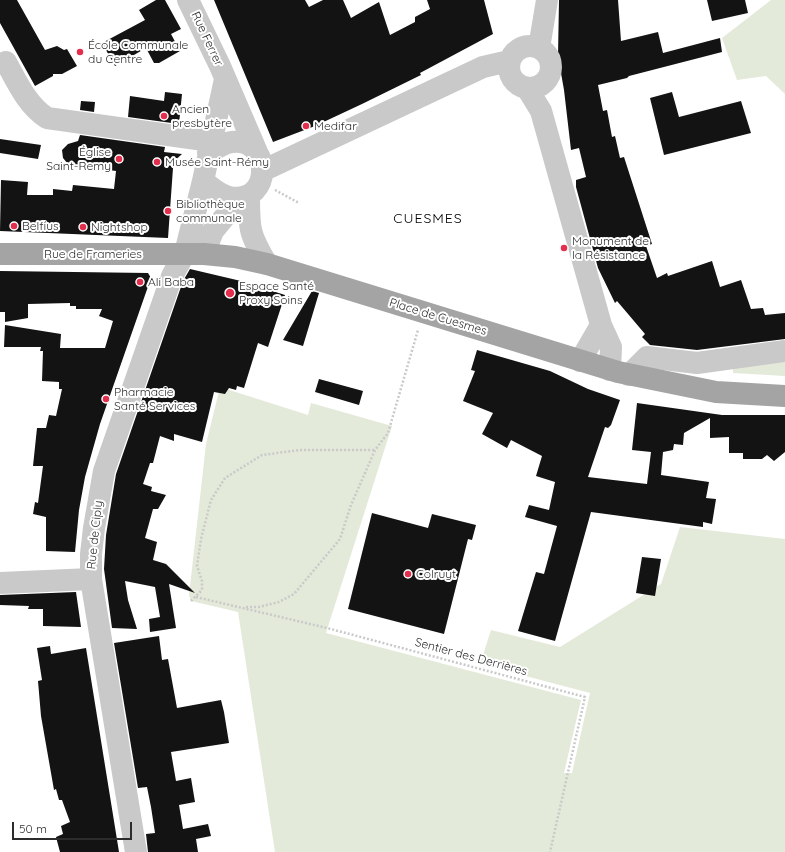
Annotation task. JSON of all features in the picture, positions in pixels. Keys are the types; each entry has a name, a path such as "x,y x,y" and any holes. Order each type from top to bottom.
{"main road":[{"name":"Rue de Frameries","path":"0,254 194,254"},
{"name":"Place de Cuesmes","path":"194,254 235,257 268,264 619,372 716,392 785,396"}],"street":[{"name":"Rue Ferrer","path":"188,0 225,79 254,179"},
{"path":"539,48 547,0"},
{"path":"533,46 539,48 548,57 550,62 548,77 536,85 514,82 510,74 509,61 515,52 521,48 533,46"},
{"path":"203,181 220,193 229,197 254,179 484,67 509,61"},
{"path":"6,62 29,102 38,112 47,118 210,147 236,142 249,145 254,179 249,228 253,241 268,264"},
{"name":"Rue Ferrer","path":"210,147 225,79"},
{"path":"536,85 541,110 601,325 611,347 619,372 647,357 697,363 785,351"},
{"path":"194,254 203,181 210,147"},
{"path":"194,254 254,179"},
{"name":"Rue de Ciply","path":"136,852 91,579 94,528 104,471 172,276 194,254"},
{"path":"580,361 601,325"},
{"path":"0,583 91,579"}],"path":[{"path":"254,179 299,203"},
{"path":"240,608 259,607 280,602 294,594 326,558 340,539 351,505 375,450 388,433 423,312"},
{"path":"191,601 202,590 202,581 198,566 201,538 211,500 225,478 262,455 300,450 375,450"},
{"name":"Sentier des Derrières","path":"196,597 327,628 585,696 550,852"}],"green space":[{"path":"771,0 785,0 785,94 766,76 737,80 722,38"},
{"path":"785,357 785,376 733,373 733,366"},
{"path":"220,387 308,415 311,403 392,426 326,633 581,700 564,773 572,773 590,693 480,664 491,630 560,647 661,584 680,527 785,539 785,852 275,852 238,612 191,601 189,595 206,444"}],"building":[{"path":"0,0 17,0 45,50 57,46 64,50 67,49 77,66 62,74 53,74 53,76 35,86 0,23"},
{"path":"156,0 165,0 181,29 171,34 180,51 159,63 154,63 146,48 115,66 102,43 145,20 139,10"},
{"path":"214,0 305,0 309,7 323,0 343,0 351,18 379,2 390,35 415,22 415,17 430,9 427,0 484,0 493,34 420,73 421,75 362,104 315,126 273,142"},
{"path":"559,0 618,0 621,41 658,32 663,53 720,38 722,52 598,85 603,111 607,110 612,137 615,136 620,158 624,157 652,244 646,246 657,278 667,273 668,276 712,261 720,287 741,280 751,309 763,308 765,315 785,313 785,339 697,350 650,345 642,337 645,334 617,301 615,303 598,268 576,187 576,180 586,177 579,148 571,150 564,90 558,56"},
{"path":"707,0 745,0 748,13 712,21"},
{"path":"165,92 182,94 179,124 128,117 130,96 164,101"},
{"path":"672,92 679,117 741,101 751,133 664,155 650,98"},
{"path":"81,101 95,102 94,112 80,110"},
{"path":"80,135 165,147 164,152 182,154 170,165 173,168 168,238 0,231 1,180 28,182 27,195 53,195 53,189 72,191 73,185 114,189 116,171 68,164 63,158 62,150 68,144 78,141"},
{"path":"0,139 41,145 38,159 0,153"},
{"path":"190,269 241,281 285,295 268,347 258,343 244,388 237,386 236,390 229,388 225,394 214,392 202,442 174,434 174,441 160,436 153,463 150,463 143,484 152,487 151,491 166,495 158,509 153,509 145,538 157,542 153,560 166,564 195,593 169,584 176,628 150,632 149,619 160,617 155,587 125,581 128,600 137,629 112,628 104,569 106,535 116,474 183,281"},
{"path":"0,271 148,273 151,278 100,424 85,477 79,510 75,552 46,551 46,517 33,514 35,502 38,503 43,466 33,466 37,428 46,428 49,415 56,416 62,389 59,389 59,382 42,381 43,351 40,351 41,347 4,347 5,325 61,334 60,348 105,348 113,321 99,316 102,309 76,309 76,306 70,306 70,303 28,304 28,318 5,322 5,312 0,312"},
{"path":"312,291 319,293 303,346 283,340"},
{"path":"477,350 550,371 588,389 620,400 611,425 608,428 605,427 588,477 647,484 651,452 632,450 637,403 722,415 785,415 785,452 774,461 767,455 762,459 743,459 743,453 729,453 729,437 710,438 710,418 684,433 683,445 674,444 673,450 663,452 661,475 709,482 706,498 716,499 712,524 703,522 703,527 591,512 555,641 518,631 536,572 544,574 557,526 525,517 529,505 549,510 555,482 536,476 542,456 511,440 507,448 482,434 493,413 463,401 475,371 471,370"},
{"path":"319,379 363,391 359,405 315,392"},
{"name":"Colruyt","path":"372,513 428,528 432,514 476,525 472,540 468,539 444,634 348,609"},
{"path":"642,557 661,559 655,596 636,593"},
{"path":"76,592 81,627 43,626 43,609 28,609 29,606 0,605 0,595"},
{"path":"159,636 162,660 168,659 177,708 221,700 224,712 229,743 171,752 176,781 191,778 195,802 179,805 183,829 208,824 211,836 196,839 198,852 148,852 146,834 155,833 151,807 147,787 138,788 114,643"},
{"path":"50,646 51,654 86,648 119,852 60,852 56,837 63,834 61,826 70,822 62,800 59,800 56,789 54,790 41,716 38,681 42,680 37,648"}],"place":[{"name":"École Communale du Centre","path":"80,52"},
{"name":"Ancien presbytère","path":"164,116"},
{"name":"Medifar","path":"306,126"},
{"name":"Église Saint-Remy","path":"119,159"},
{"name":"Musée Saint-Rémy","path":"157,162"},
{"name":"Bibliothèque communale","path":"168,211"},
{"name":"Belfius","path":"14,226"},
{"name":"Nightshop","path":"83,227"},
{"name":"Monument de la Résistance","path":"564,248"},
{"name":"Ali Baba","path":"140,282"},
{"name":"Espace Santé Proxy Soins","path":"230,293"},
{"name":"Pharmacie Santé Services","path":"106,399"},
{"name":"Colruyt","path":"408,574"}],"district":[{"name":"CUESMES","path":"428,219"}]}
